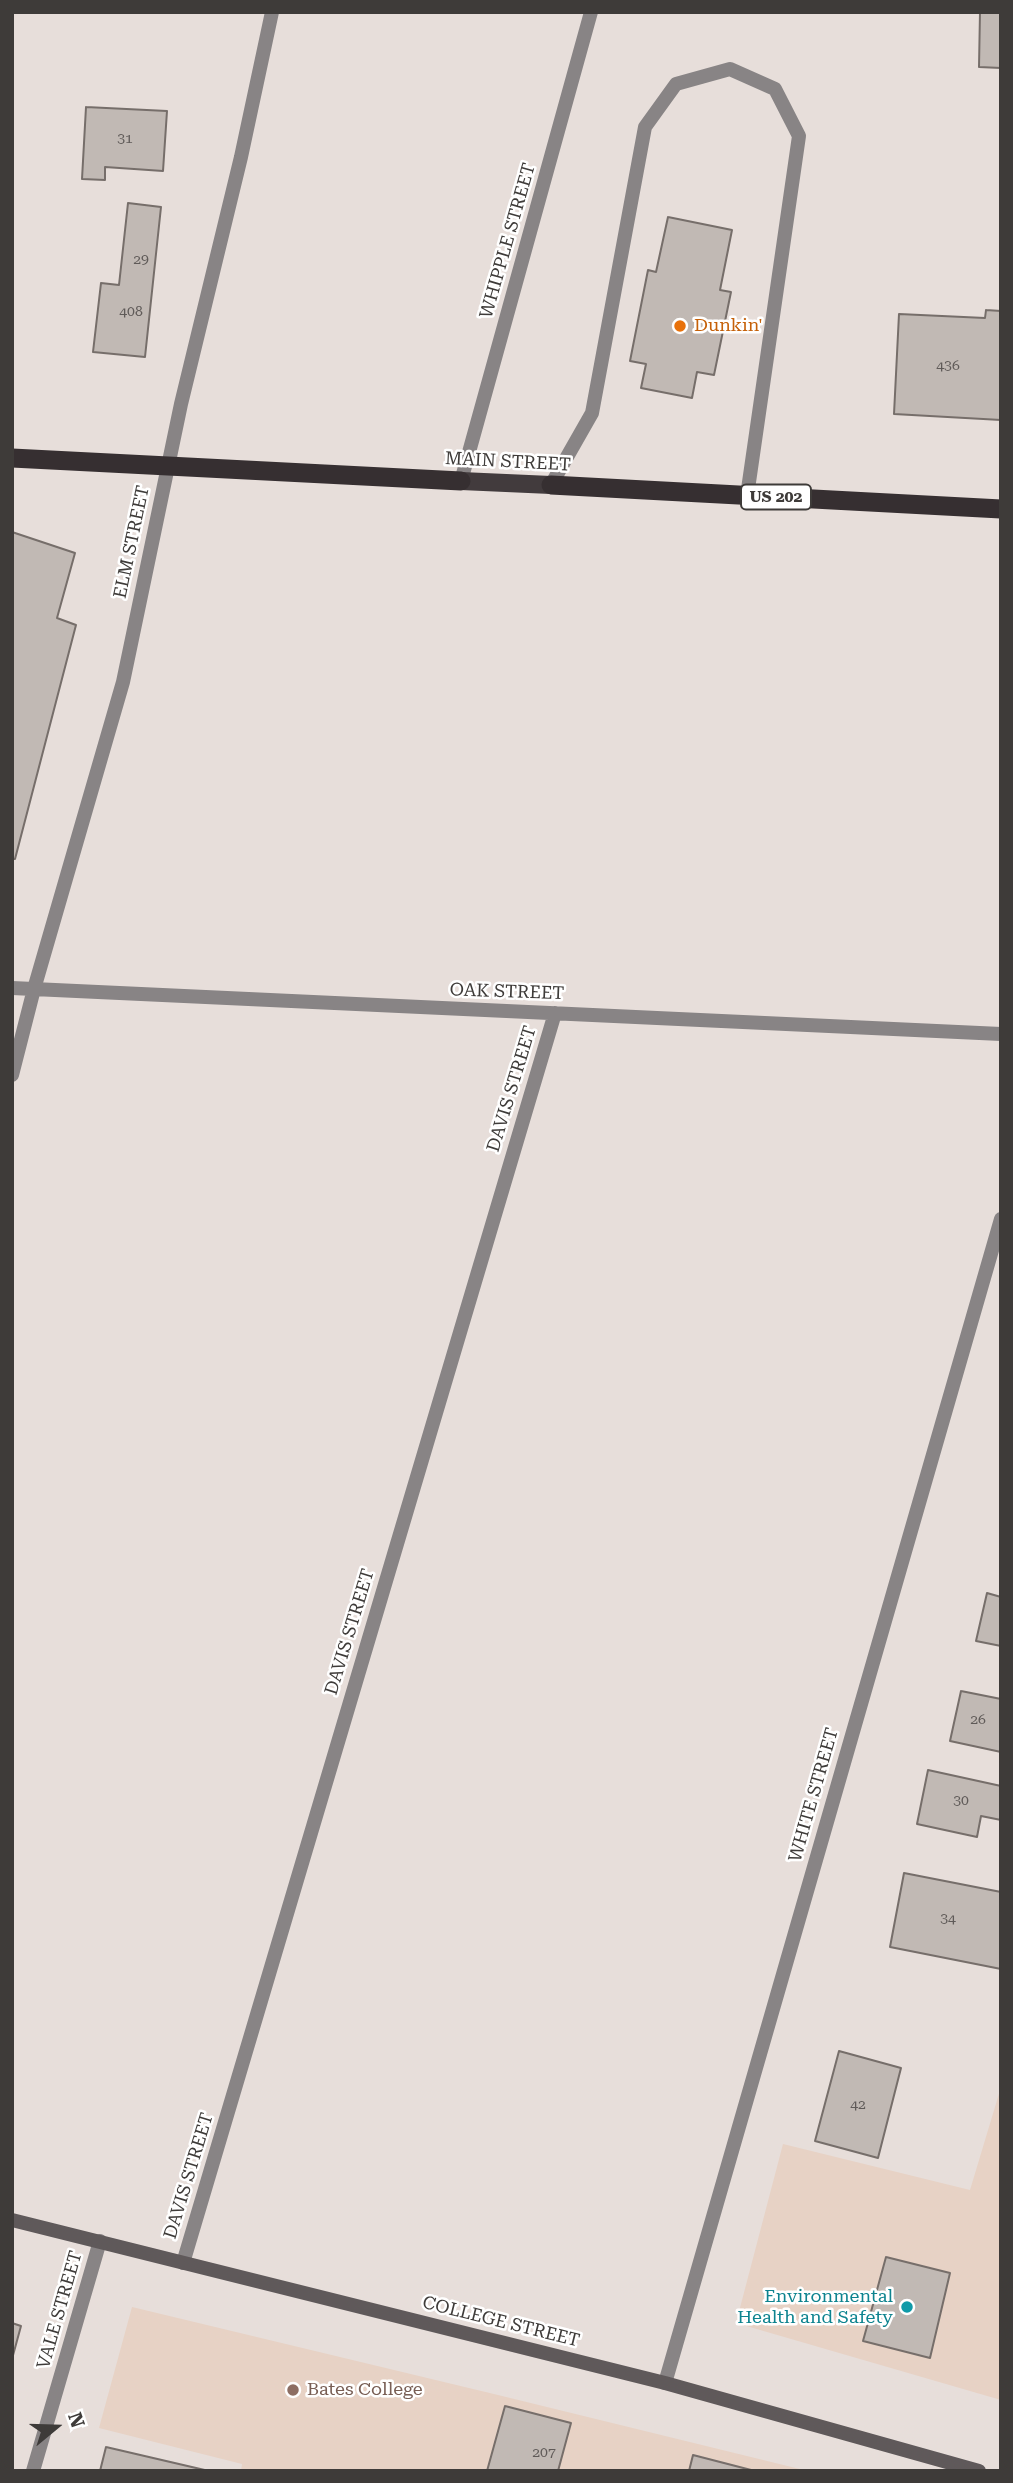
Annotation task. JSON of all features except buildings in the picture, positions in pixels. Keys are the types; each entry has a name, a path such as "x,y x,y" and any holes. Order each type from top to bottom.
{"highway":[{"name":"MAIN STREET","path":"12,458 461,481"},
{"name":"MAIN STREET","path":"551,485 1001,509"}],"main road":[{"name":"MAIN STREET","path":"461,481 551,485"},
{"name":"COLLEGE STREET","path":"12,2220 665,2383 979,2471"}],"street":[{"name":"ELM STREET","path":"12,1075 34,989 123,682 168,465 241,157 272,12"},
{"name":"WHIPPLE STREET","path":"461,481 592,12"},
{"path":"551,485 592,413 645,127 676,84 730,69 775,89 799,136 747,496"},
{"name":"OAK STREET","path":"12,988 1001,1034"},
{"name":"DAVIS STREET","path":"183,2263 555,1013"},
{"name":"WHITE STREET","path":"665,2383 1001,1219"},
{"name":"VALE STREET","path":"33,2471 100,2241"}],"shaded area":[{"path":"1001,2087 1001,2400 736,2323 783,2144 970,2190"},
{"name":"Bates College","path":"132,2307 808,2471 241,2471 242,2464 99,2428"}],"place":[{"name":"Dunkin'","path":"680,326"},
{"name":"Environmental Health and Safety","path":"907,2307"},
{"name":"Bates College","path":"293,2390"}]}
